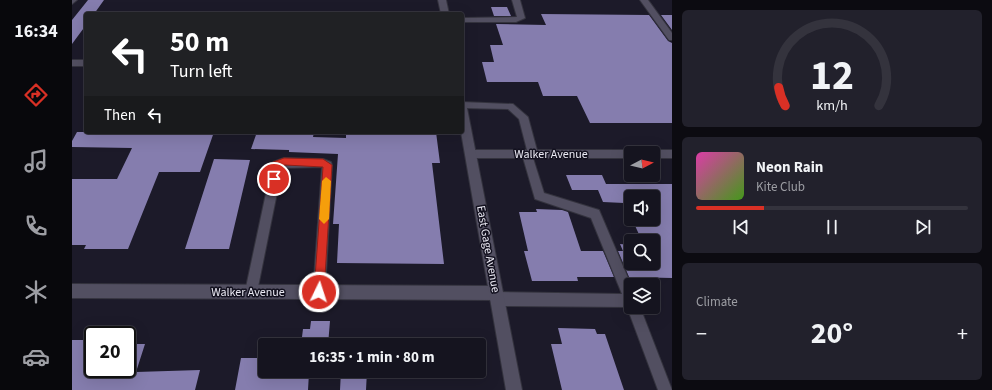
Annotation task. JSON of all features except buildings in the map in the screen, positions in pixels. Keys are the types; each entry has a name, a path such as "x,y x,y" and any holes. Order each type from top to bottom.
{"street":[{"path":"442,0 445,12"},
{"path":"72,63 84,63"},
{"name":"East Gage Avenue","path":"464,118 514,390"},
{"name":"Walker Avenue","path":"470,154 624,154"},
{"path":"660,154 672,154"},
{"name":"Walker Avenue","path":"72,291 319,292 496,296"}],"lane":[{"path":"464,20 516,20 521,18 516,0"},
{"path":"644,0 671,40"},
{"path":"464,106 510,106 523,118 539,196 595,214 624,284"},
{"path":"251,292 276,165 284,162 323,163 328,165 319,292"},
{"path":"496,296 624,301"},
{"path":"636,314 665,390"}],"slow traffic":[{"path":"324,219 326,181"}],"route":[{"path":"274,179 276,165 284,162 323,163 328,165 319,292"}]}
